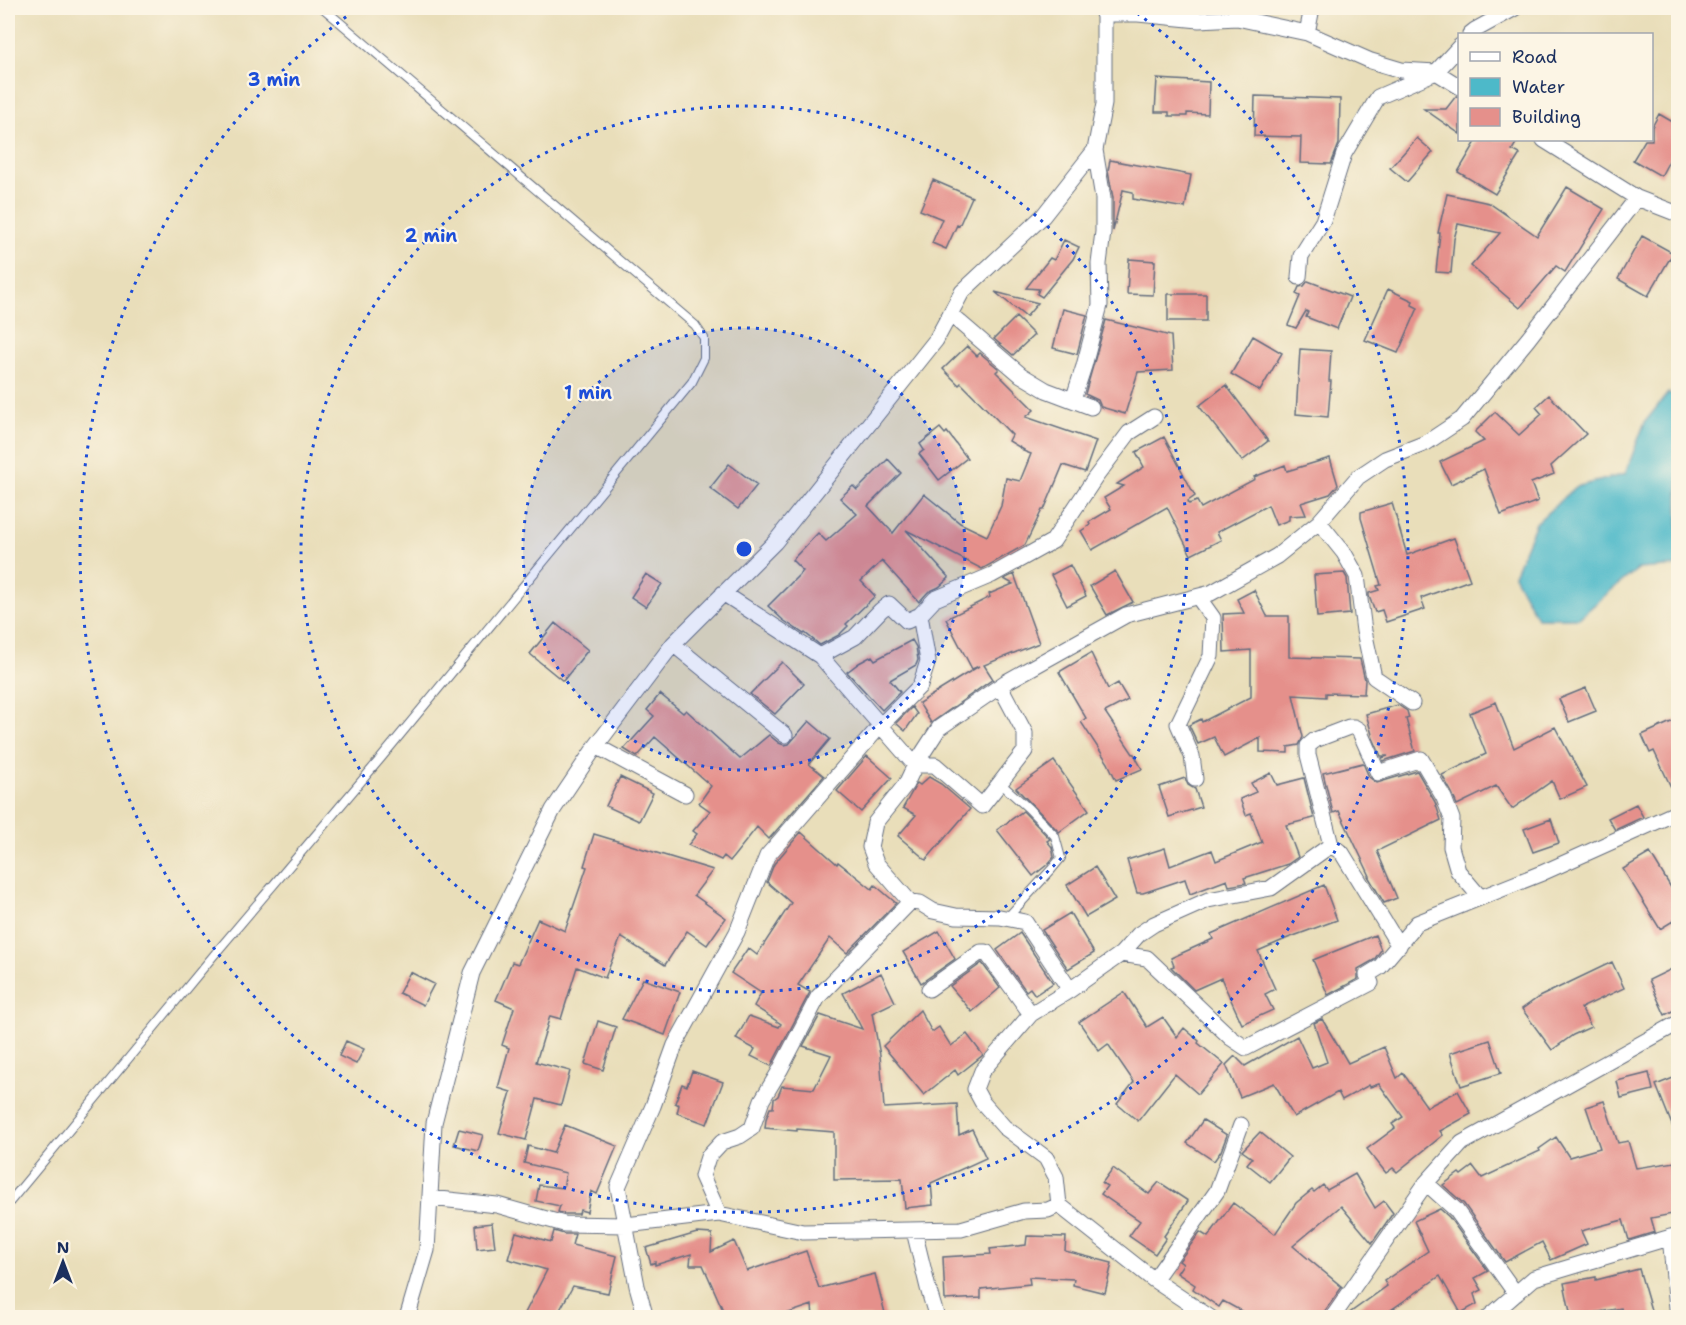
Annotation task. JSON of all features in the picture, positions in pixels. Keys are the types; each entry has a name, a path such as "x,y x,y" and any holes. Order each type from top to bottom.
{"street":[{"path":"1307,33 1312,8"},
{"path":"1471,33 1515,8"},
{"path":"1073,400 1100,305 1099,264 1103,198 1095,150 1104,104 1103,11 1199,20 1237,18 1307,33 1371,61 1401,70 1436,72 1458,86"},
{"path":"1299,277 1301,256 1323,221 1344,154 1378,98 1436,72 1458,48"},
{"path":"1546,141 1637,198 1678,214"},
{"path":"407,1317 427,1250 434,1123 472,973 553,810 596,746 673,644 775,542 936,340 962,292 1043,216 1095,150"},
{"path":"1070,990 1025,922 1000,917 956,916 933,911 920,903 910,902 876,863 870,847 875,823 906,784 915,765 939,728 1000,686 1126,615 1211,593 1277,556 1319,522 1358,477 1385,459 1426,443 1461,419 1528,339 1637,198"},
{"path":"950,314 1021,375 1046,390 1091,407"},
{"path":"820,656 855,637 889,604 907,621 920,615 935,599 992,575 1053,542 1095,478 1130,434 1154,417"},
{"path":"1319,522 1344,553 1357,576 1364,632 1374,677 1412,703"},
{"path":"723,593 820,656 915,765 934,765 982,806 1025,751 1025,733 1000,686"},
{"path":"1196,779 1192,756 1178,724 1211,656 1213,618 1198,597"},
{"path":"646,1317 637,1286 618,1186 654,1106 675,1045 737,932 767,856 880,726 920,686 928,662 920,615"},
{"path":"673,644 785,735"},
{"path":"1399,946 1342,853 1331,845 1308,755 1308,746 1315,740 1354,727 1359,730 1377,773 1421,759 1444,798 1452,819 1451,847 1458,871 1480,897"},
{"path":"596,746 685,794"},
{"path":"1121,954 1147,958 1231,1038 1246,1048 1371,983 1367,975 1380,967 1417,923 1542,873 1678,812"},
{"path":"1211,1317 1154,1280 1059,1205 1056,1177 1046,1158 1005,1128 982,1102 975,1089 982,1071 1031,1014 1121,954 1139,934 1154,924 1208,900 1272,888 1331,845"},
{"path":"718,1214 702,1176 708,1157 722,1142 740,1136 752,1128 762,1100 818,997 910,902"},
{"path":"929,989 981,952 986,952 1031,1014"},
{"path":"1332,1317 1426,1183 1462,1143 1678,1023"},
{"path":"1154,1280 1217,1191 1241,1125"},
{"path":"1426,1183 1456,1210 1516,1294"},
{"path":"430,1198 497,1205 564,1224 626,1225 718,1214 803,1232 961,1229 1024,1211 1048,1210 1059,1205"},
{"path":"914,1231 927,1288 937,1317"},
{"path":"1488,1317 1534,1278 1674,1236 1678,1317"}],"lane":[{"path":"8,1204 684,392 692,382 704,358 704,338 695,325 323,8"},
{"path":"999,782 1055,837 1061,858 1007,918"}],"water":[{"path":"1668,393 1678,396 1678,566 1638,569 1579,618 1537,618 1514,575 1536,523 1576,487 1625,474 1645,422"}],"building":[{"path":"1157,79 1209,82 1208,114 1187,113 1187,116 1169,116 1169,112 1155,112"},
{"path":"1255,96 1340,99 1339,144 1331,164 1300,163 1301,137 1254,136"},
{"path":"1458,96 1458,133 1424,109 1446,109"},
{"path":"1659,114 1678,125 1678,144 1661,176 1633,160 1644,141 1653,141 1653,125"},
{"path":"1417,138 1433,152 1407,182 1390,168"},
{"path":"1476,141 1517,141 1512,150 1520,154 1495,194 1458,172"},
{"path":"1110,160 1191,175 1185,208 1133,199 1133,192 1123,190 1113,231 1113,198 1108,171"},
{"path":"933,180 972,197 946,249 932,243 942,219 920,210"},
{"path":"1567,187 1604,209 1565,272 1556,266 1520,308 1471,266 1500,233 1458,224 1454,239 1451,273 1436,272 1440,233 1438,233 1447,194 1489,203 1537,236"},
{"path":"1642,236 1673,253 1648,296 1618,279"},
{"path":"1064,240 1079,247 1073,259 1042,297 1037,294 1039,289 1026,288 1050,258 1054,260"},
{"path":"1129,259 1155,261 1153,295 1127,294"},
{"path":"1308,281 1350,297 1337,329 1306,317 1308,312 1306,311 1296,328 1288,325 1300,296 1296,294 1299,287 1304,286"},
{"path":"1388,289 1413,301 1412,305 1418,308 1398,353 1365,340"},
{"path":"995,292 1038,303 1026,317"},
{"path":"1168,294 1206,294 1206,321 1168,321"},
{"path":"1063,309 1087,315 1077,354 1053,348"},
{"path":"1016,317 1034,335 1013,355 994,339"},
{"path":"1106,320 1171,336 1173,370 1138,372 1125,414 1101,407 1098,400 1085,394"},
{"path":"1253,336 1282,353 1260,391 1231,374"},
{"path":"967,346 977,356 980,353 999,369 996,372 1034,410 1026,417 1096,441 1085,472 1063,465 1044,510 1025,545 982,569 906,530 949,578 939,587 928,592 919,602 882,561 861,581 875,596 846,624 848,626 839,635 820,645 783,620 768,606 803,571 792,560 818,533 826,541 857,514 840,498 853,486 857,490 888,459 901,473 868,506 893,533 924,494 960,523 987,536 1001,506 1006,478 1020,481 1031,454 1009,441 1012,435 961,383 959,385 943,369"},
{"path":"1300,349 1331,351 1328,417 1296,414"},
{"path":"1226,385 1268,441 1242,461 1199,406"},
{"path":"1549,395 1586,434 1551,466 1554,474 1531,483 1538,501 1501,515 1484,469 1451,484 1440,462 1484,441 1475,432 1495,412 1519,435 1542,414 1536,407"},
{"path":"940,428 945,434 947,432 967,458 939,480 919,454 924,450 920,444"},
{"path":"1164,437 1195,496 1188,501 1189,504 1197,501 1201,508 1255,479 1254,477 1285,465 1287,471 1330,458 1338,485 1330,494 1301,503 1306,515 1289,516 1289,520 1276,525 1268,505 1217,532 1221,540 1191,555 1167,507 1092,550 1081,531 1090,525 1089,522 1111,509 1104,498 1124,486 1117,484 1144,467 1136,452"},
{"path":"729,464 757,485 738,509 710,488"},
{"path":"1392,503 1407,555 1454,538 1470,580 1421,598 1425,609 1386,622 1382,610 1375,612 1369,596 1369,593 1379,590 1377,586 1381,585 1361,512"},
{"path":"1070,565 1086,596 1067,606 1051,575"},
{"path":"1115,571 1133,602 1107,615 1090,586"},
{"path":"1344,573 1347,578 1350,614 1317,617 1314,575"},
{"path":"646,574 662,584 646,607 631,597"},
{"path":"1014,574 1039,643 984,665 993,679 931,723 919,703 979,666 972,669 946,619 990,597 989,594 1013,584 1004,579"},
{"path":"1254,590 1267,616 1289,616 1289,657 1360,659 1365,680 1364,694 1326,693 1326,697 1293,695 1303,737 1299,745 1288,747 1288,753 1260,752 1260,738 1224,757 1214,737 1198,744 1189,725 1201,719 1202,722 1251,697 1251,650 1224,652 1223,614 1244,613 1237,599"},
{"path":"555,623 588,650 563,681 530,654"},
{"path":"912,640 916,647 918,660 916,665 890,680 900,692 882,710 847,672 872,656 875,660"},
{"path":"1091,653 1108,689 1118,683 1128,700 1105,712 1142,769 1116,780 1108,763 1081,722 1086,718 1059,672"},
{"path":"782,662 804,684 775,714 750,694"},
{"path":"1586,688 1596,711 1569,722 1559,699"},
{"path":"660,694 683,713 686,710 740,759 769,735 779,743 789,744 809,721 830,739 809,764 824,776 769,839 757,827 730,861 724,856 721,860 688,845 697,834 693,831 710,811 699,803 711,786 655,737 637,757 624,749 654,716 647,710"},
{"path":"1496,702 1514,748 1555,727 1587,787 1560,799 1552,781 1512,809 1496,786 1457,805 1442,775 1486,754 1470,713"},
{"path":"1398,705 1407,711 1409,718 1406,719 1415,751 1383,761 1382,758 1388,756 1381,756 1366,714"},
{"path":"912,707 917,714 905,731 896,723"},
{"path":"1678,719 1678,802 1654,751 1650,753 1642,735"},
{"path":"867,756 892,778 861,812 837,791"},
{"path":"1054,761 1089,810 1059,832 1016,788"},
{"path":"1363,763 1369,777 1377,783 1417,771 1435,802 1441,820 1377,851 1397,898 1384,903 1368,876 1370,876 1339,811 1333,813 1323,773"},
{"path":"1271,773 1277,785 1304,778 1314,818 1286,825 1298,857 1288,864 1244,878 1246,883 1229,886 1227,880 1190,894 1185,879 1137,893 1127,860 1165,848 1170,866 1212,850 1216,861 1262,842 1251,813 1246,815 1240,799 1256,792 1251,783"},
{"path":"620,777 653,793 639,821 606,806"},
{"path":"929,777 941,784 970,809 926,860 898,836 916,815 903,808 917,783 920,785"},
{"path":"1185,778 1188,785 1195,789 1201,807 1169,817 1159,787"},
{"path":"1636,804 1643,817 1615,830 1608,818"},
{"path":"1023,811 1050,839 1047,841 1052,847 1054,857 1033,876 997,830"},
{"path":"1551,819 1559,843 1533,852 1524,829"},
{"path":"801,832 837,864 838,862 872,889 875,885 896,903 847,953 830,938 798,985 810,992 771,1066 751,1056 755,1049 736,1039 749,1016 779,1027 781,1024 754,1006 761,993 731,973 748,948 757,955 791,903 767,882 774,864"},
{"path":"594,834 713,870 694,895 726,918 707,945 687,931 665,965 621,937 605,978 577,967 561,1019 550,1016 536,1062 570,1071 561,1105 537,1099 526,1140 499,1133 511,1092 498,1088 509,1048 502,1045 514,1008 496,1000 512,962 518,964 538,919 565,931 587,867 584,866"},
{"path":"1650,853 1678,899 1678,918 1660,929 1623,869"},
{"path":"1095,867 1115,900 1086,917 1067,885"},
{"path":"1324,885 1337,920 1258,951 1275,989 1265,994 1273,1010 1242,1024 1221,978 1194,990 1171,967 1174,966 1171,958 1213,939 1211,934"},
{"path":"1070,913 1094,953 1068,969 1042,930"},
{"path":"939,931 955,959 921,983 903,952"},
{"path":"1020,933 1053,983 1035,995 1030,988 1026,991 997,950"},
{"path":"1375,935 1381,950 1374,960 1358,969 1358,979 1328,995 1313,960"},
{"path":"1612,962 1624,988 1581,1008 1591,1027 1573,1035 1552,1050 1522,1009 1539,997"},
{"path":"982,963 1000,988 972,1012 950,986"},
{"path":"1678,966 1678,1008 1665,1015 1649,980"},
{"path":"410,972 434,984 423,1005 399,993"},
{"path":"881,973 895,1002 872,1013 880,1055 884,1108 957,1104 959,1135 972,1129 986,1158 931,1183 933,1205 905,1208 902,1179 834,1180 834,1132 765,1128 770,1108 773,1108 774,1099 778,1096 782,1086 814,1089 831,1055 803,1046 820,1015 862,1029 843,993"},
{"path":"643,979 680,992 665,1035 622,1019"},
{"path":"1124,992 1147,1027 1163,1017 1177,1037 1184,1028 1224,1064 1198,1094 1175,1074 1138,1121 1117,1104 1134,1082 1108,1044 1099,1051 1079,1022"},
{"path":"920,1010 932,1032 939,1027 951,1046 967,1034 983,1055 958,1075 955,1070 924,1095 883,1046"},
{"path":"1322,1019 1348,1063 1384,1047 1397,1078 1403,1073 1427,1107 1458,1091 1471,1114 1440,1131 1443,1135 1397,1172 1393,1168 1386,1173 1367,1149 1395,1128 1392,1124 1403,1117 1379,1084 1370,1087 1369,1085 1342,1100 1338,1092 1294,1117 1274,1083 1240,1097 1226,1065 1235,1056 1245,1066 1297,1036 1312,1068 1327,1062 1314,1023"},
{"path":"598,1021 616,1027 603,1070 585,1064"},
{"path":"1490,1040 1501,1073 1461,1086 1450,1053"},
{"path":"346,1041 364,1049 356,1064 339,1056"},
{"path":"692,1071 723,1082 707,1124 677,1113 679,1105 675,1103 682,1084 687,1086"},
{"path":"1649,1073 1653,1090 1621,1098 1617,1081"},
{"path":"1678,1076 1678,1140 1656,1085"},
{"path":"1604,1101 1618,1143 1628,1141 1636,1168 1675,1162 1678,1181 1678,1213 1651,1218 1655,1232 1629,1240 1623,1220 1581,1231 1587,1244 1551,1260 1542,1242 1505,1262 1464,1204 1443,1185 1473,1166 1482,1178 1540,1151 1539,1149 1556,1137 1569,1157 1600,1148 1586,1107"},
{"path":"1203,1120 1227,1135 1214,1161 1187,1143"},
{"path":"565,1125 617,1146 597,1194 591,1191 587,1212 580,1210 579,1214 558,1212 560,1206 536,1201 539,1185 563,1188 566,1173 524,1163 528,1146 553,1153"},
{"path":"459,1129 483,1135 478,1151 454,1145"},
{"path":"1260,1132 1290,1157 1270,1182 1247,1164 1252,1158 1242,1151"},
{"path":"1113,1168 1149,1194 1159,1182 1188,1201 1164,1236 1166,1238 1155,1254 1129,1236 1140,1221 1101,1194 1107,1186 1102,1183"},
{"path":"1355,1174 1375,1208 1384,1201 1393,1213 1372,1243 1341,1206 1293,1246 1342,1287 1322,1317 1252,1317 1223,1301 1219,1307 1193,1289 1195,1285 1177,1273 1183,1264 1179,1261 1200,1232 1208,1237 1233,1203 1275,1234 1296,1203 1312,1190 1314,1192 1323,1185 1327,1190"},
{"path":"1440,1209 1449,1217 1488,1271 1475,1278 1482,1290 1474,1294 1477,1304 1461,1313 1440,1276 1391,1310 1397,1317 1344,1317 1387,1286 1384,1281 1428,1251 1414,1221"},
{"path":"492,1223 495,1247 477,1249 475,1225"},
{"path":"554,1231 575,1234 572,1245 617,1256 608,1293 573,1286 556,1317 523,1317 547,1270 508,1259 516,1232 551,1242"},
{"path":"697,1233 712,1234 711,1252 734,1241 747,1271 806,1251 819,1288 875,1274 886,1317 813,1317 812,1305 777,1317 726,1317 703,1265 690,1265 691,1254 655,1265 655,1262 651,1264 646,1248"},
{"path":"1027,1236 1066,1237 1065,1251 1112,1263 1105,1293 1073,1285 1074,1279 1029,1277 1030,1284 981,1289 981,1298 945,1300 943,1257 991,1254 990,1249 1026,1245"},
{"path":"1639,1269 1653,1317 1623,1317 1621,1308 1571,1317 1564,1283 1596,1277 1596,1280"}]}
